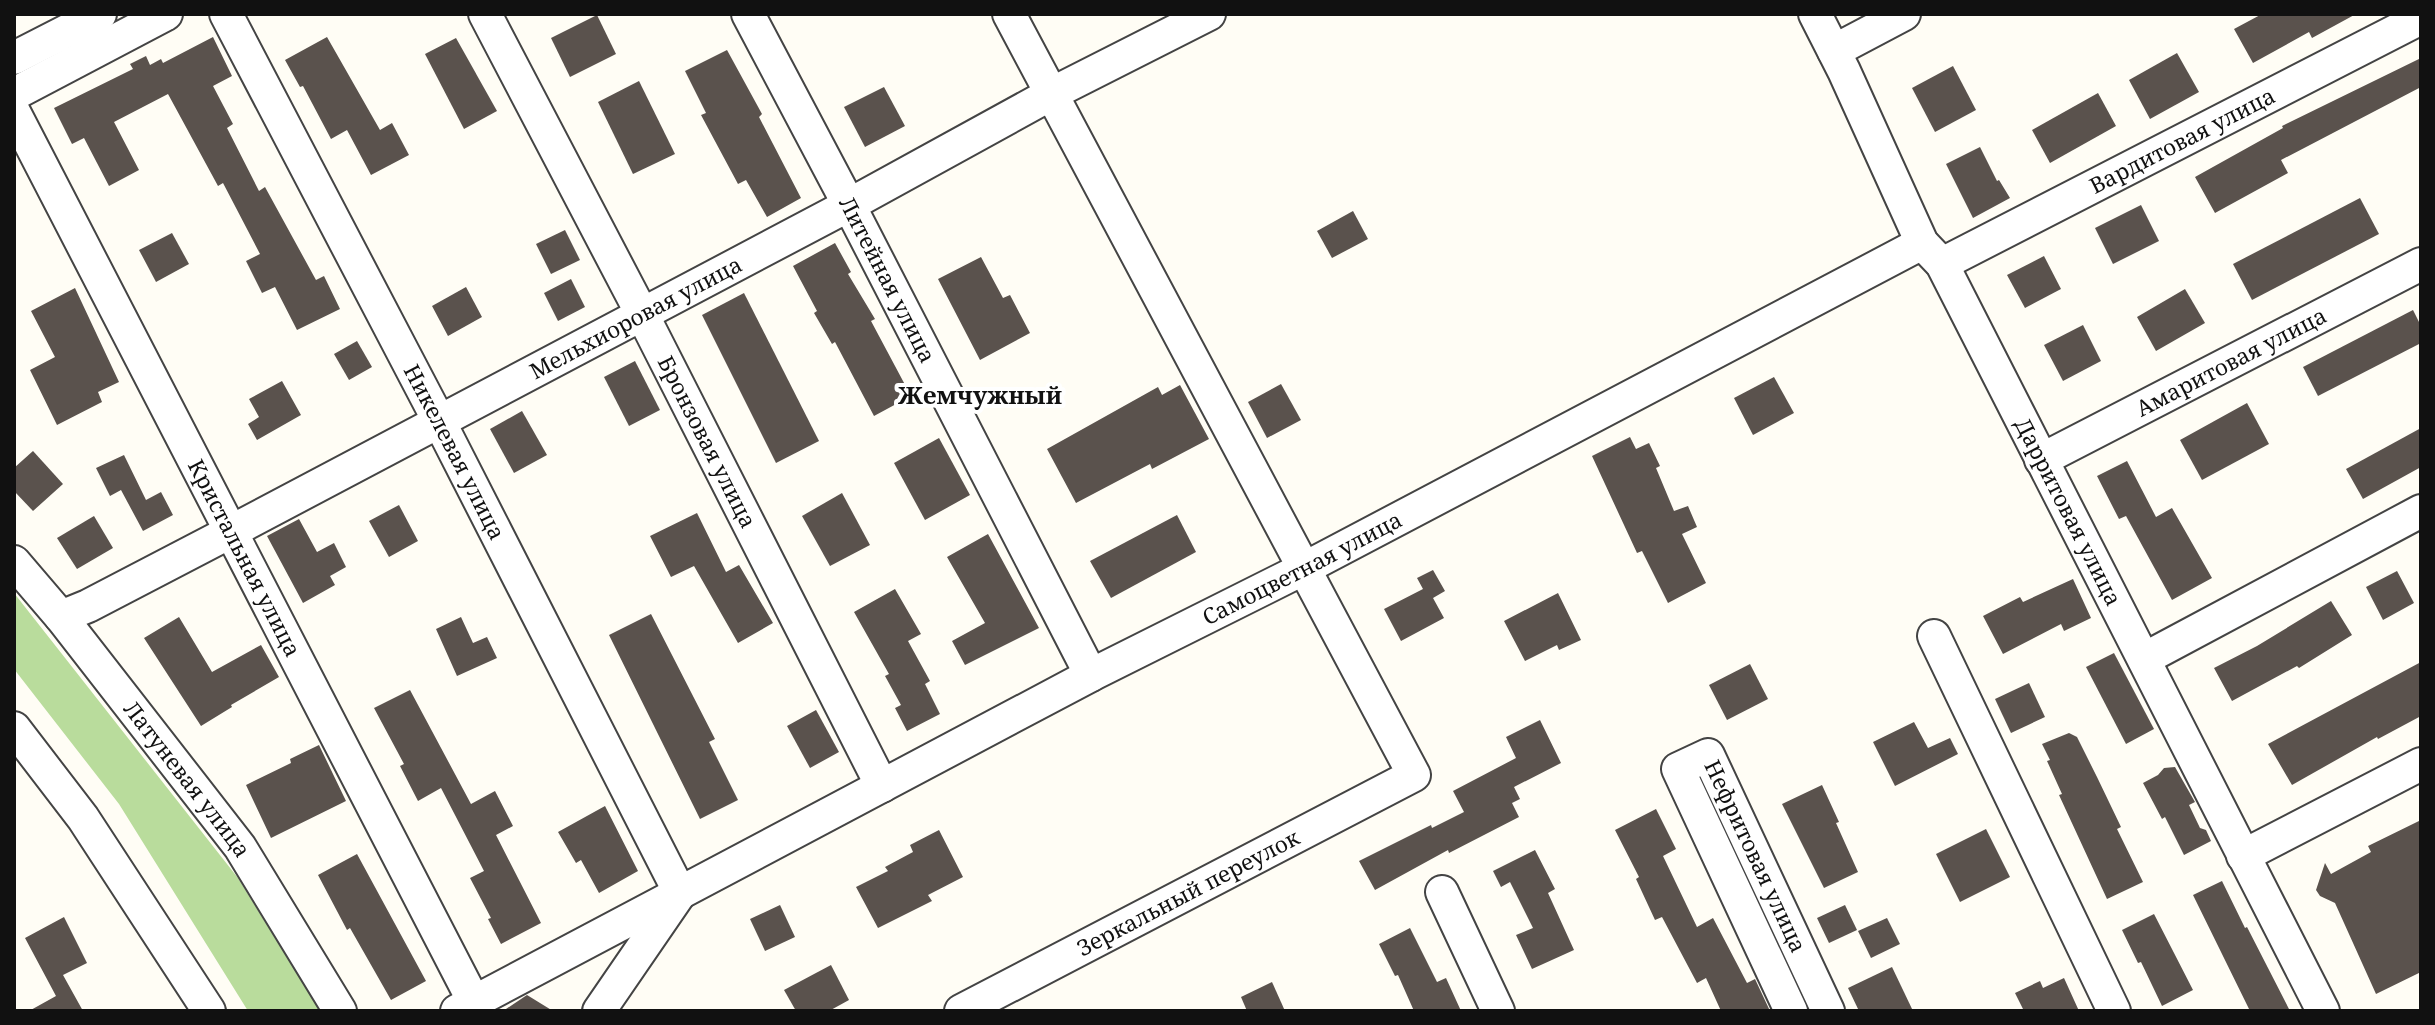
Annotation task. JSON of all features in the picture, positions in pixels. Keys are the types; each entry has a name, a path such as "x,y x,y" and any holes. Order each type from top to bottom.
{"street":[{"path":"14,58 100,14"},
{"path":"14,94 166,14"},
{"name":"Никелевая улица","path":"226,14 439,421 680,893"},
{"name":"Бронзовая улица","path":"485,14 642,314 882,786"},
{"name":"Литейная улица","path":"748,14 1091,675"},
{"path":"1009,14 1305,568"},
{"name":"Мельхиоровая улица","path":"61,617 232,531 849,205 1051,94 1209,14"},
{"name":"Дарритовая улица","path":"1815,14 1932,254 2144,659 2323,1011"},
{"path":"1834,51 1904,14"},
{"name":"Вардитовая улица","path":"1932,254 2421,18"},
{"name":"Кристальная улица","path":"14,112 232,531 465,1007"},
{"name":"Самоцветная улица","path":"465,1007 1091,675 1932,254"},
{"name":"Амаритовая улица","path":"2041,460 2421,264"},
{"path":"2144,659 2421,511"},
{"name":"Латуневая улица","path":"14,562 61,617 240,847 340,1011"},
{"name":"Зеркальный переулок","path":"961,1011 1414,775 1305,568"},
{"path":"1934,636 2114,1011"},
{"path":"14,728 24,759 83,818 209,1011"},
{"name":"Нефритовая улица","path":"1791,1011 1678,769 1708,755 1828,1011"},
{"path":"2243,856 2421,764"},
{"path":"1442,892 1498,1011"},
{"name":"Самоцветная улица","path":"599,1011 680,893"}],"green space":[{"path":"14,593 238,878 320,1011 248,1011 119,804 14,669"}],"building":[{"path":"2262,14 2356,14 2312,38 2309,32 2253,63 2234,29"},
{"path":"597,15 616,54 570,77 551,38"},
{"path":"213,37 232,76 213,86 233,124 227,128 259,191 265,187 316,280 324,276 340,309 297,330 275,287 262,293 246,261 260,254 223,183 218,186 168,94 114,122 139,170 109,186 84,138 72,144 54,108 133,69 130,64 146,56 150,65 161,59 163,63"},
{"path":"327,37 380,130 392,123 409,155 371,175 347,130 331,139 303,86 300,87 285,60"},
{"path":"456,38 497,111 464,129 425,54"},
{"path":"727,50 762,114 759,117 801,198 767,217 746,180 738,184 701,115 706,113 685,71"},
{"path":"2177,53 2199,92 2150,119 2129,80"},
{"path":"2421,58 2421,87 2281,160 2288,173 2215,213 2195,177 2282,126"},
{"path":"1953,66 1976,110 1935,132 1912,88"},
{"path":"639,81 675,154 633,174 598,102"},
{"path":"884,87 905,126 865,147 844,107"},
{"path":"2098,93 2116,126 2050,163 2032,130"},
{"path":"1980,147 1997,181 2010,198 1973,218 1946,164"},
{"path":"2360,198 2379,234 2252,300 2233,264"},
{"path":"2141,205 2159,241 2113,264 2095,228"},
{"path":"1353,211 1368,239 1332,258 1317,231"},
{"path":"565,230 580,260 551,274 536,244"},
{"path":"172,233 189,264 156,282 139,250"},
{"path":"835,243 851,272 848,274 875,319 871,321 911,396 874,416 835,342 832,344 814,313 817,311 793,266"},
{"path":"2044,256 2061,289 2025,308 2007,275"},
{"path":"981,257 1003,298 1010,295 1030,333 980,360 938,279"},
{"path":"571,279 585,307 558,321 544,293"},
{"path":"466,287 482,317 448,336 432,306"},
{"path":"75,288 119,382 98,392 102,402 57,425 30,370 55,357 31,311"},
{"path":"2185,289 2205,323 2156,351 2137,317"},
{"path":"744,293 819,441 776,463 702,315"},
{"path":"2413,310 2421,326 2421,343 2318,396 2303,367"},
{"path":"2083,325 2101,361 2063,381 2044,345"},
{"path":"357,341 372,367 349,380 334,354"},
{"path":"635,361 660,410 629,426 604,377"},
{"path":"1774,377 1794,413 1753,435 1734,398"},
{"path":"282,381 301,415 257,440 248,424 259,417 249,399"},
{"path":"1281,384 1301,420 1267,438 1248,402"},
{"path":"1180,385 1209,439 1152,469 1150,464 1076,503 1047,449 1158,387 1162,395"},
{"path":"2247,403 2269,444 2202,480 2180,440"},
{"path":"522,411 547,455 514,473 490,429"},
{"path":"2421,428 2421,467 2363,499 2346,469"},
{"path":"1630,437 1636,449 1649,443 1674,511 1688,506 1697,527 1682,534 1706,583 1668,603 1642,551 1637,553 1592,456"},
{"path":"939,438 970,495 925,520 894,463"},
{"path":"33,451 63,484 33,511 14,491 14,468"},
{"path":"124,455 146,500 161,492 173,515 143,531 121,490 110,496 96,468"},
{"path":"2127,461 2156,517 2172,508 2212,578 2172,600 2126,516 2119,519 2097,476"},
{"path":"842,493 870,545 830,566 802,516"},
{"path":"399,505 418,541 389,557 369,521"},
{"path":"697,513 726,572 739,565 773,623 738,643 694,566 671,577 650,536"},
{"path":"1177,515 1196,552 1111,598 1090,561"},
{"path":"94,516 113,548 77,569 57,538"},
{"path":"299,519 317,552 334,543 346,567 330,576 335,585 303,603 267,536"},
{"path":"988,534 1039,628 965,665 952,641 985,623 947,557"},
{"path":"1433,570 1445,591 1433,598 1444,618 1401,641 1384,609 1423,589 1417,578"},
{"path":"2397,571 2414,603 2383,620 2366,587"},
{"path":"2073,579 2091,618 2064,631 2061,624 2003,654 1983,616 2020,597 2023,602"},
{"path":"895,589 921,634 908,641 930,681 925,684 940,714 907,731 895,708 901,705 885,676 889,674 854,612"},
{"path":"1558,593 1581,640 1559,650 1557,645 1525,661 1504,621"},
{"path":"2331,601 2352,635 2299,668 2297,666 2232,701 2214,668"},
{"path":"651,614 715,739 709,742 738,800 700,819 609,635"},
{"path":"179,617 212,672 261,645 279,677 201,726 144,638"},
{"path":"461,617 473,643 487,637 497,658 457,676 436,629"},
{"path":"2114,653 2154,729 2126,744 2086,667"},
{"path":"2421,662 2421,716 2292,785 2268,744"},
{"path":"1750,664 1768,699 1727,720 1709,685"},
{"path":"2029,683 2045,717 2011,733 1995,699"},
{"path":"410,690 471,804 495,791 513,826 496,835 541,923 501,944 470,878 484,871 441,788 418,801 400,766 404,764 374,708"},
{"path":"816,710 839,752 810,768 787,726"},
{"path":"1540,720 1561,763 1514,787 1520,799 1512,803 1519,817 1449,853 1448,850 1375,890 1359,861 1464,812 1453,791 1516,758 1506,737"},
{"path":"1914,722 1928,748 1950,738 1958,754 1895,786 1873,742"},
{"path":"2069,733 2077,737 2097,777 2121,827 2117,829 2143,882 2107,899 2059,795 2062,794 2042,744"},
{"path":"319,745 346,801 271,838 246,785"},
{"path":"2175,767 2195,802 2189,805 2200,828 2206,830 2211,841 2184,855 2143,783 2164,768"},
{"path":"1822,785 1858,872 1824,888 1782,804"},
{"path":"605,806 638,871 599,893 581,860 576,863 558,832"},
{"path":"1656,809 1676,849 1663,856 1697,927 1713,918 1747,983 1755,979 1770,1011 1721,1011 1706,978 1697,983 1662,917 1655,920 1636,879 1639,877 1615,830"},
{"path":"2421,820 2421,972 2376,994 2335,903 2320,896 2316,890 2325,863 2331,874 2371,852 2368,846"},
{"path":"1986,829 2010,877 1960,902 1936,854"},
{"path":"939,830 963,877 928,895 932,901 878,928 856,887 888,871 885,867 913,852 910,845"},
{"path":"1535,850 1555,889 1548,893 1574,950 1532,969 1516,935 1533,928 1510,882 1501,887 1493,871"},
{"path":"357,854 426,981 391,1000 350,928 347,930 318,875"},
{"path":"2222,881 2290,1011 2250,1011 2193,895"},
{"path":"780,905 795,937 765,951 750,919"},
{"path":"1845,905 1857,930 1829,943 1817,918"},
{"path":"2154,914 2193,990 2162,1006 2122,930"},
{"path":"64,917 87,963 63,975 83,1011 29,1011 56,996 25,938"},
{"path":"1887,918 1900,944 1871,958 1858,931"},
{"path":"1410,928 1437,982 1446,978 1461,1011 1414,1011 1398,975 1395,976 1379,944"},
{"path":"831,965 849,1000 829,1011 796,1011 784,990"},
{"path":"1892,967 1913,1011 1859,1011 1848,988"},
{"path":"2064,978 2079,1011 2024,1011 2015,993 2040,981 2043,988"},
{"path":"1272,982 1285,1011 1247,1011 1241,997"},
{"path":"527,995 553,1011 503,1011"}],"district":[{"name":"Жемчужный","path":"980,396"}]}
